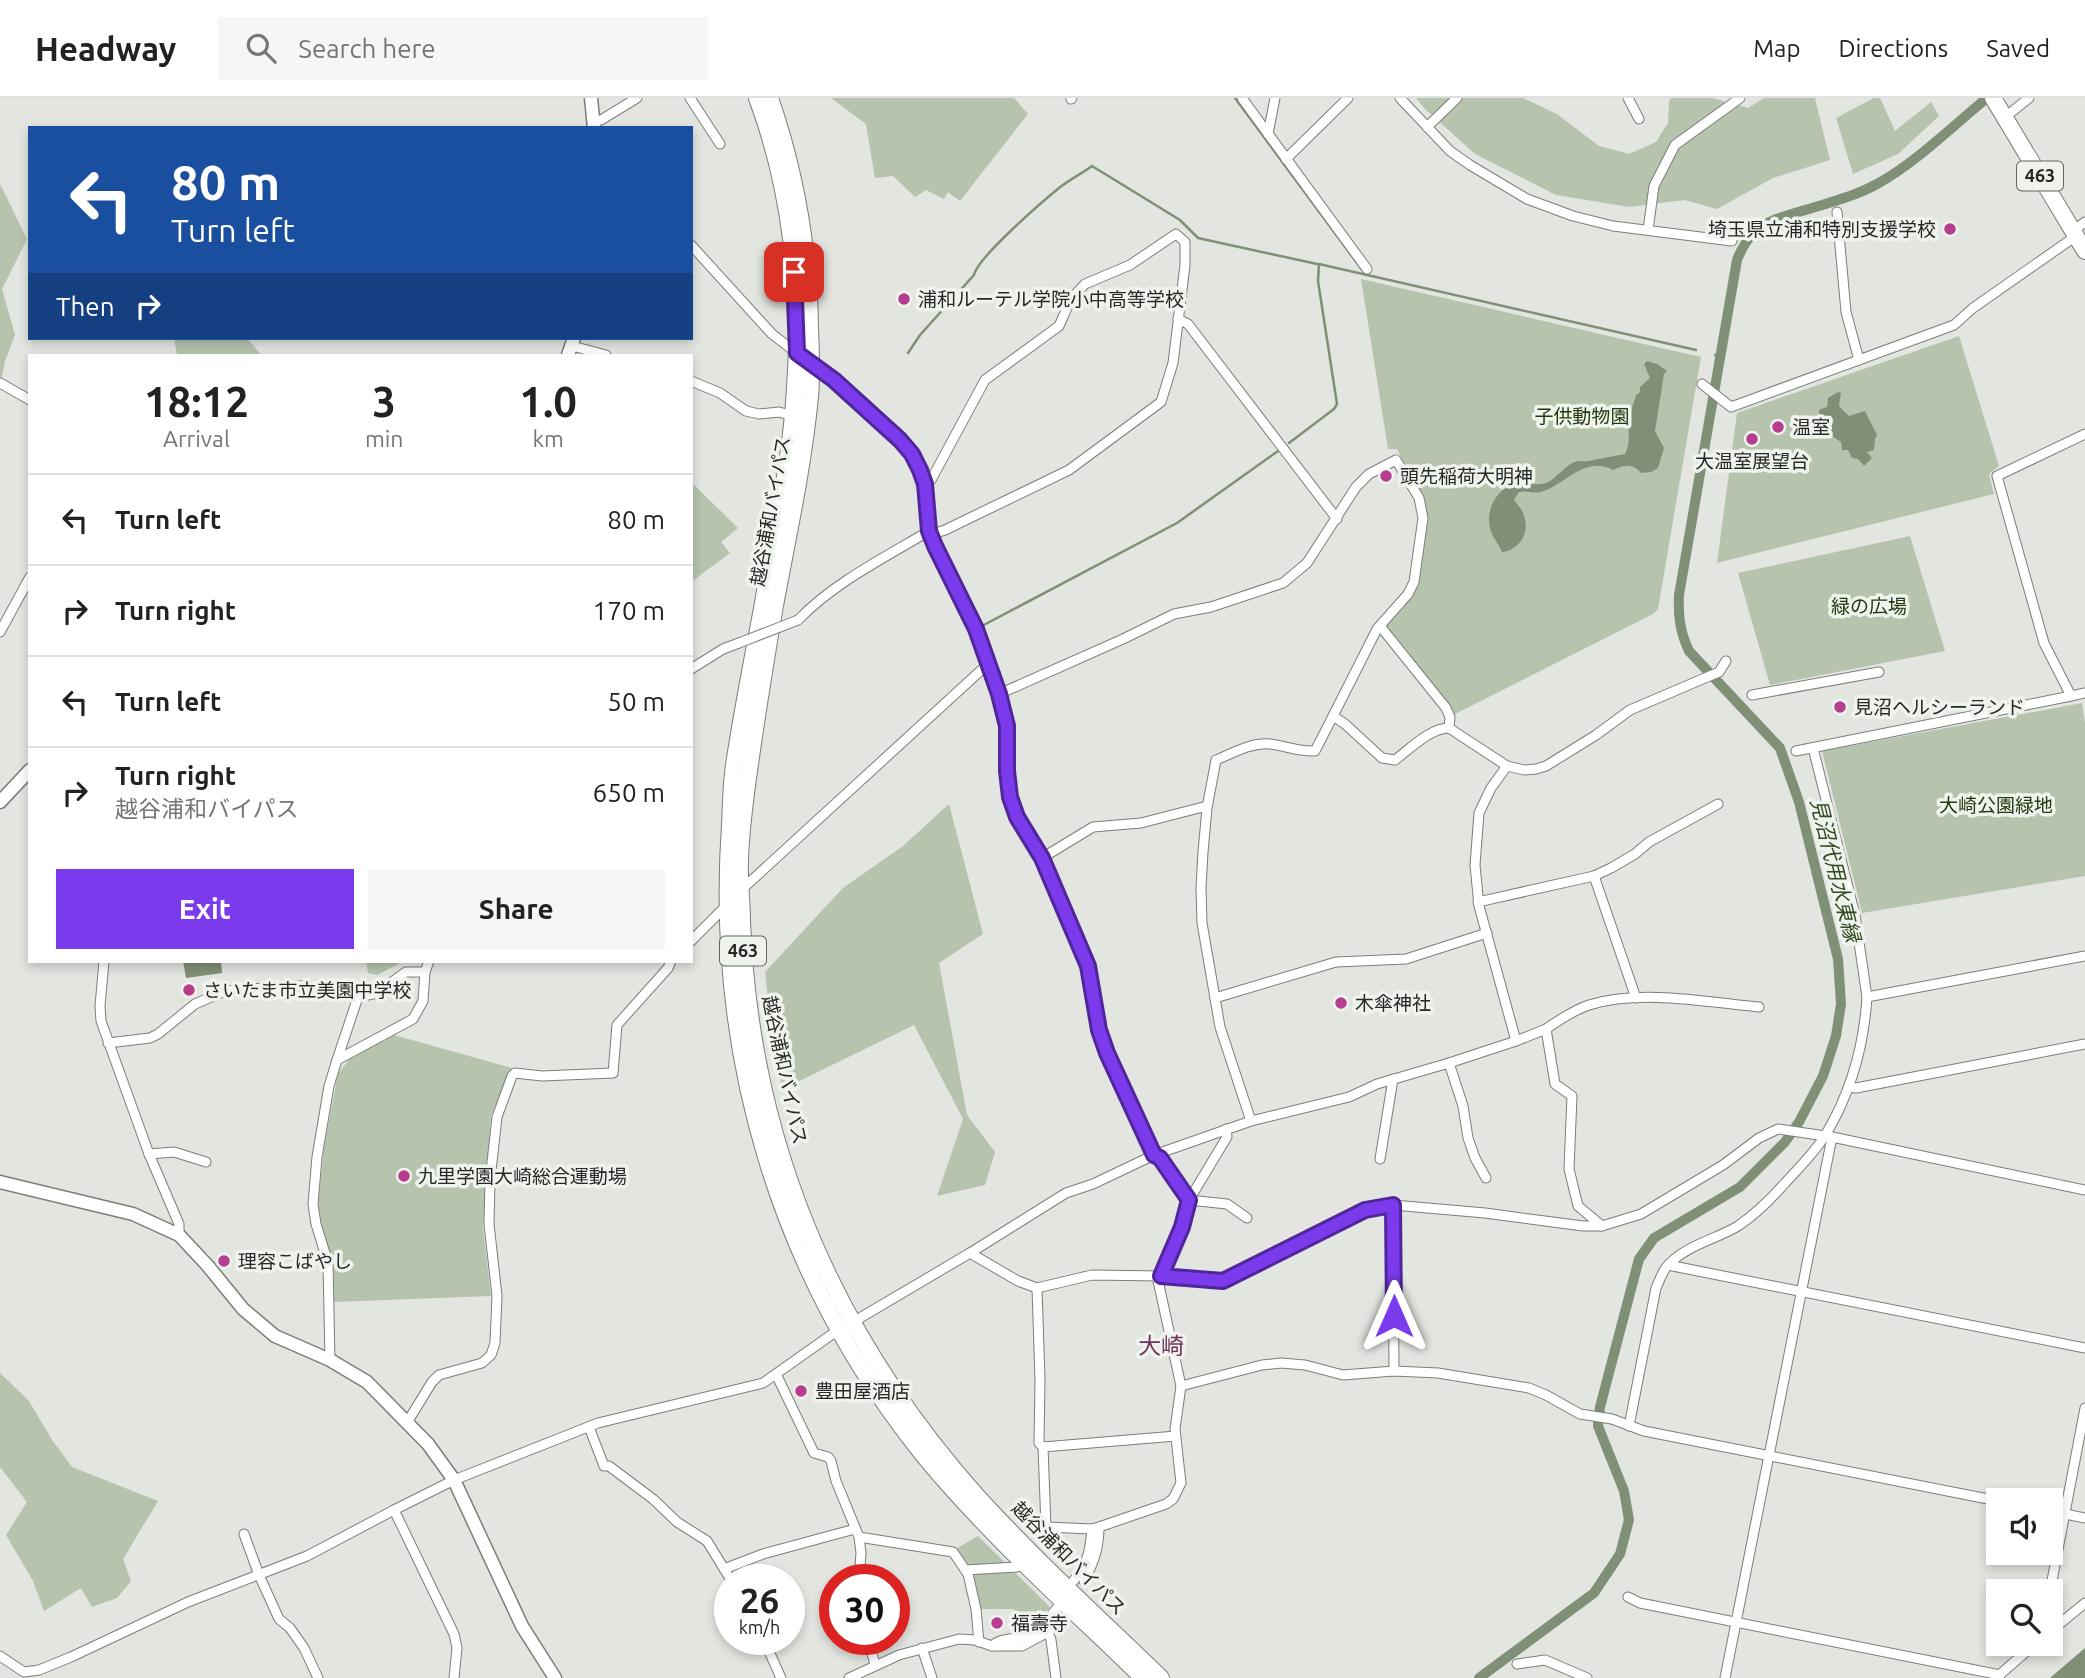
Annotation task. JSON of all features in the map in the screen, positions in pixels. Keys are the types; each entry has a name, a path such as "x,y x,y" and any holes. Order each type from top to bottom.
{"highway":[{"name":"越谷浦和バイパス","path":"757,98 775,160 792,246 797,353 793,416 783,485 734,767 726,870 734,1013 752,1107 767,1162 795,1242 811,1277 897,1394 968,1484 1143,1678"},
{"name":"越谷浦和バイパス","path":"770,98 792,169 801,213 810,286 811,364 801,468 744,809 740,862 744,970 751,1027 779,1149 846,1326"},
{"name":"463","path":"1994,100 2078,230 2085,251"},
{"name":"越谷浦和バイパス","path":"1065,1594 1161,1678"}],"street":[{"path":"592,98 599,124 637,98"},
{"path":"690,98 720,144"},
{"path":"1241,98 1367,269"},
{"path":"1268,134 1275,98"},
{"path":"1286,159 1348,98"},
{"path":"1400,98 1450,151 1527,199 1573,216 1614,226 1732,241"},
{"path":"1427,127 1457,98"},
{"path":"1628,98 1639,119"},
{"path":"1648,230 1654,186 1675,145 1740,98"},
{"path":"2004,118 2029,98"},
{"path":"1837,212 1846,312 1859,360"},
{"path":"1702,384 1731,407 1954,326 1973,308 2078,230"},
{"path":"693,668 723,649 798,620 836,587 930,533 968,519 1069,470 1161,402 1173,363 1185,265 1185,242 1176,234 1130,265 1085,284 1071,299 1059,326 985,380 931,480 925,484"},
{"path":"693,247 772,334 834,380 912,454 925,484 930,533 976,629 999,694 1007,726 1010,797 1017,817 1042,858 1088,966 1099,1030 1107,1053 1154,1155 1160,1158 1189,1200 1227,1204 1247,1217"},
{"path":"1178,319 1188,324 1337,519"},
{"path":"571,346 602,354"},
{"path":"693,382 720,393 746,411 759,414 779,412 793,416"},
{"path":"0,383 28,399"},
{"path":"2071,696 2045,643 1997,476 2085,434"},
{"path":"999,694 1174,614 1211,607 1283,583 1307,563 1356,487 1369,474 1396,460 1419,498 1423,518 1414,582 1408,594 1380,626 1315,751 1302,752 1271,744 1258,744 1216,760 1207,806 1200,888 1202,923 1220,1027 1251,1121"},
{"path":"0,632 28,581"},
{"path":"0,609 13,609"},
{"path":"1380,626 1446,708 1450,717 1449,728"},
{"path":"1332,716 1345,724 1382,758 1389,760 1395,760 1434,732 1449,728 1507,766 1524,770 1536,769 1546,766 1596,735 1630,710 1719,672 1726,661"},
{"path":"693,940 726,905 989,663"},
{"path":"1752,695 1879,672"},
{"path":"1796,751 2085,693"},
{"path":"1725,1678 1829,1136 1849,1087 1862,1040 1867,997 1855,915 1813,748"},
{"path":"1507,766 1491,788 1479,813 1475,865 1478,902 1516,1041"},
{"path":"0,802 28,772"},
{"path":"1478,902 1594,876 1718,804"},
{"path":"1042,858 1093,827 1141,823 1207,806"},
{"path":"1594,876 1636,998"},
{"path":"1215,998 1336,962 1406,958 1487,933"},
{"path":"1867,997 2085,956"},
{"path":"104,963 101,1021 149,1154 179,1224 179,1235"},
{"path":"337,1060 413,1019 423,1001 428,963"},
{"path":"408,1421 439,1375 482,1363 491,1355 495,1343 497,1296 489,1224 490,1180 497,1117 512,1076 515,1073 542,1076 613,1073 617,1025 670,963"},
{"path":"108,1043 150,1038 195,1004 225,991 305,986 358,997 377,993 405,972 425,972"},
{"path":"330,1360 328,1263 313,1204 317,1157 329,1087 358,997"},
{"path":"0,1656 22,1675 39,1670 188,1602 307,1556 454,1480 589,1427 764,1383 846,1326 1066,1193 1093,1184 1154,1155 1251,1121 1349,1097 1377,1084 1516,1041 1546,1029 1588,1006 1636,998 1759,1007"},
{"path":"1546,1029 1555,1084 1572,1096 1569,1169 1578,1206 1602,1226"},
{"path":"1849,1087 1856,1088 2085,1044"},
{"path":"1449,1063 1463,1106 1468,1138 1486,1178"},
{"path":"1380,1159 1393,1079"},
{"path":"1037,1288 1039,1443 1043,1447 1046,1527 1096,1528 1166,1504 1181,1483 1176,1436 1181,1386 1159,1276 1182,1227 1189,1200 1227,1137 1226,1129"},
{"path":"970,1253 1018,1281 1037,1288 1092,1275 1223,1281 1365,1210 1393,1205 1602,1226 1640,1214 1723,1165 1774,1129 1829,1136 2085,1190"},
{"path":"1629,1426 1656,1288 1664,1270 1676,1258 1736,1227 1755,1213 1829,1136"},
{"path":"149,1154 174,1152 206,1162"},
{"path":"0,1182 133,1214 179,1235 243,1309 275,1336 330,1360 367,1382 408,1421 454,1480 522,1626 555,1678"},
{"path":"1393,1205 1394,1371"},
{"path":"1669,1264 2085,1348"},
{"path":"1181,1386 1262,1365 1280,1363 1305,1365 1343,1375 1394,1371 1438,1373 1529,1388 1580,1414 1607,1418 1644,1431 1986,1499"},
{"path":"776,1374 814,1452 828,1457 831,1461 857,1533 860,1564"},
{"path":"2052,1579 2085,1408"},
{"path":"589,1427 604,1466 609,1466 653,1499 677,1522 707,1541 721,1564"},
{"path":"1043,1447 1176,1436"},
{"path":"394,1510 454,1634 457,1648 454,1678"},
{"path":"2064,1514 2085,1518"},
{"path":"992,1646 997,1641 1031,1634 1045,1623 1086,1564 1096,1528"},
{"path":"1084,1581 1099,1546 1096,1528"},
{"path":"737,1564 763,1554 857,1533 953,1552 968,1574 976,1609 979,1642"},
{"path":"244,1534 279,1619 290,1628 304,1648 318,1678"},
{"path":"965,1570 1017,1567"},
{"path":"1628,1597 1640,1603 1998,1677 2021,1656"},
{"path":"2063,1621 2085,1602"},
{"path":"849,1678 875,1664 959,1639 992,1646 1022,1646 1048,1632 1060,1617"},
{"path":"1048,1632 1056,1678"},
{"path":"922,1648 932,1678"},
{"path":"771,1655 781,1678"},
{"path":"872,1655 875,1664"},
{"path":"1517,1664 1545,1660 1587,1678"}],"green space":[{"path":"831,98 1014,98 1028,114 960,201 948,192 944,199 926,190 915,197 893,176 875,178 866,124"},
{"path":"1416,98 1523,98 1557,114 1599,146 1629,154 1656,142 1668,123 1669,100 1672,98 1712,98 1748,108 1764,98 1815,98 1830,160 1773,178 1717,209 1684,200 1629,207 1556,195 1475,154"},
{"path":"1874,98 1880,98 1895,131 1931,102 1939,116 1898,154 1853,174 1836,118"},
{"path":"0,184 27,239 2,289 15,335 5,361 0,386"},
{"name":"子供動物園","path":"1361,279 1701,357 1658,609 1653,614 1453,715 1387,631 1387,624 1411,595 1421,497 1397,449 1388,449"},
{"path":"1959,336 1999,466 1989,474 1994,494 1717,563 1737,413"},
{"path":"174,340 249,340 260,354 177,354"},
{"path":"693,484 738,528 721,542 730,553 693,581"},
{"name":"緑の広場","path":"1910,536 1945,651 1770,685 1738,573"},
{"name":"大崎公園緑地","path":"2082,703 2085,724 2085,876 1862,913 1822,751"},
{"path":"949,804 983,934 939,963 967,1115 995,1152 985,1185 937,1196 963,1119 914,1025 783,1089 774,1053 765,972 843,888 903,846"},
{"path":"366,963 400,963 377,975 368,973"},
{"name":"九里学園大崎総合運動場","path":"394,1035 512,1068 491,1115 483,1227 491,1296 334,1302 334,1265 321,1226 318,1206 324,1147 338,1074 350,1058"},
{"path":"0,1373 29,1401 72,1467 158,1501 123,1559 131,1581 117,1598 92,1607 81,1588 44,1611 33,1581 6,1535 27,1502 0,1467"},
{"path":"978,1536 1050,1607 1038,1621 1017,1622 1014,1609 979,1609 972,1573 956,1549"}],"shaded area":[{"path":"1647,361 1667,371 1664,374 1655,431 1664,448 1658,468 1641,473 1631,466 1613,470 1593,466 1541,492 1519,492 1514,500 1524,514 1525,531 1517,545 1502,552 1492,534 1489,520 1495,499 1505,488 1519,484 1546,483 1577,461 1625,454 1628,421 1636,395 1650,378 1644,364"},
{"path":"1841,393 1839,406 1849,416 1865,411 1877,435 1874,450 1867,452 1872,458 1864,466 1858,459 1852,458 1848,450 1842,450 1841,442 1832,436 1830,428 1834,420 1824,428 1820,427 1819,410 1827,407 1828,398"},
{"path":"183,963 221,963 222,973 186,978"},
{"path":"2085,1648 2085,1678 2050,1678"}],"waterway":[{"path":"1235,98 1366,275"},
{"name":"見沼代用水東縁","path":"1479,1678 1594,1593 1620,1554 1629,1520 1624,1491 1598,1426 1600,1407 1639,1259 1654,1238 1740,1187 1785,1142 1799,1122 1823,1076 1836,1036 1841,1004 1838,959 1799,802 1780,748 1689,651 1679,617 1679,595 1737,260 1746,242 1760,228 1782,217 1846,198 1891,176 1987,98"},
{"path":"908,353 920,335 974,275 998,243 1059,188 1092,166 1180,220 1198,238 1317,264"},
{"path":"1289,443 1337,404 1318,281 1319,264 1696,350"},
{"name":"見沼代用水東縁","path":"1715,355 1721,356"},
{"path":"980,627 1177,523 1278,451"}],"place":[{"name":"埼玉県立浦和特別支援学校","path":"1950,229"},
{"name":"浦和ルーテル学院小中高等学校","path":"904,299"},
{"name":"温室","path":"1778,427"},
{"name":"大温室展望台","path":"1752,439"},
{"name":"頭先稲荷大明神","path":"1386,476"},
{"name":"見沼ヘルシーランド","path":"1840,707"},
{"name":"さいたま市立美園中学校","path":"189,990"},
{"name":"木傘神社","path":"1341,1003"},
{"name":"九里学園大崎総合運動場","path":"404,1176"},
{"name":"理容こばやし","path":"224,1261"},
{"name":"豊田屋酒店","path":"801,1391"},
{"name":"福壽寺","path":"997,1623"}],"district":[{"name":"大崎","path":"1161,1346"}],"route":[{"path":"794,272 797,353 834,380 900,440 912,454 920,470 925,484 929,531 976,629 999,694 1007,726 1010,797 1017,817 1042,858 1088,966 1099,1030 1107,1053 1154,1155 1160,1158 1189,1200 1182,1227 1161,1276 1223,1281 1365,1210 1393,1205 1394,1316"}]}
